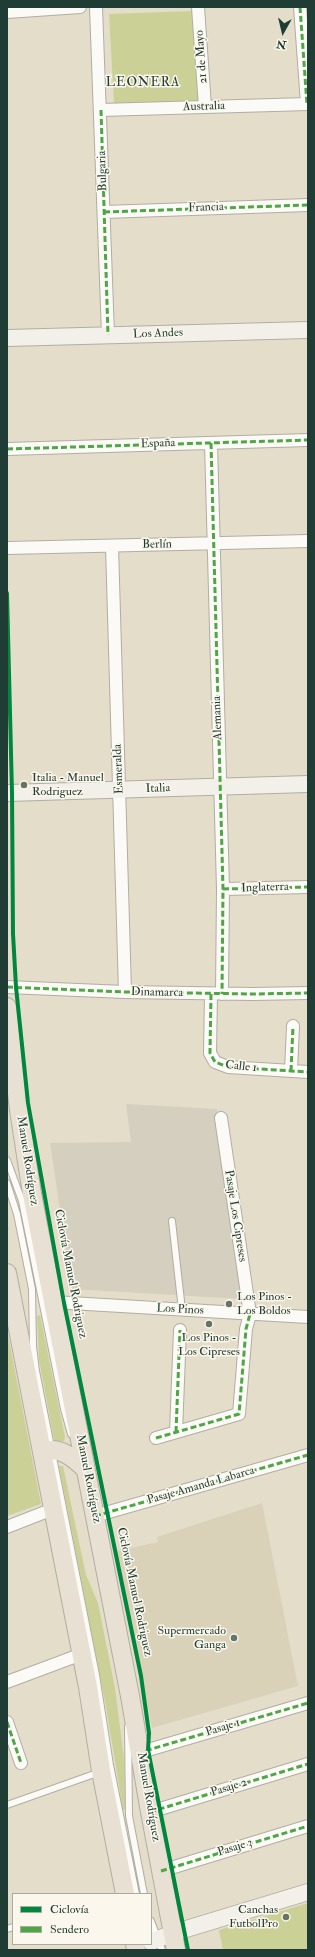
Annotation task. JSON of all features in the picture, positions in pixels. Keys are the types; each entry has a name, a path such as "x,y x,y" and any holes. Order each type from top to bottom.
{"main road":[{"name":"Manuel Rodríguez","path":"7,1007 26,1157 130,1696 161,1871 159,1944"},
{"path":"7,1274 47,1451 53,1509 82,1654 101,1771 125,1893"},
{"path":"47,1451 67,1454 86,1470"}],"street":[{"path":"7,12 80,7"},
{"name":"Bulgaria","path":"96,7 101,110 108,336"},
{"name":"21 de Mayo","path":"198,7 206,108"},
{"path":"300,7 308,104"},
{"name":"Australia","path":"101,110 308,104"},
{"name":"Francia","path":"104,212 308,205"},
{"name":"Los Andes","path":"7,338 308,330"},
{"name":"España","path":"7,449 308,440"},
{"name":"Alemania","path":"211,443 223,889 217,994"},
{"name":"Berlín","path":"7,548 308,541"},
{"name":"Esmeralda","path":"112,546 125,992"},
{"name":"Italia","path":"7,793 308,784"},
{"name":"Inglaterra","path":"223,889 308,886"},
{"name":"Dinamarca","path":"7,987 217,994 308,993"},
{"name":"Calle 1","path":"217,994 210,1053 215,1062 228,1068 290,1071"},
{"path":"293,1026 290,1071 308,1072"},
{"name":"Pasaje Los Cipreses","path":"221,1118 250,1314"},
{"name":"Los Pinos","path":"53,1302 308,1317"},
{"path":"156,1438 239,1414 246,1329 250,1314"},
{"path":"176,1432 180,1330"},
{"name":"Pasaje Amanda Labarca","path":"95,1516 308,1455"},
{"path":"7,1527 53,1509"},
{"path":"7,1682 82,1654"},
{"name":"Pasaje 1","path":"140,1758 148,1750 308,1703"},
{"path":"7,1722 22,1763"},
{"name":"Pasaje 2","path":"150,1812 308,1764"},
{"name":"Pasaje 3","path":"161,1871 308,1826"},
{"path":"136,1950 159,1944 308,1892"}],"lane":[{"path":"7,1160 22,1201 67,1423 86,1470"},
{"path":"7,1183 17,1214 32,1289 34,1357 47,1451 96,1675 110,1764 136,1893"},
{"path":"172,1221 182,1310"},
{"path":"130,1696 128,1713 129,1816 144,1893"},
{"path":"7,1805 101,1771"},
{"path":"152,1924 159,1944"}],"path":[{"path":"7,1228 8,1232"}],"shaded area":[{"path":"126,1104 217,1109 242,1299 72,1289 50,1143 131,1142"},
{"path":"262,1503 298,1686 152,1728 117,1551 158,1542 157,1537"}],"green space":[{"path":"192,11 199,102 114,103 109,14"},
{"path":"40,1315 65,1437 64,1441 56,1442 54,1439 39,1360 37,1316"},
{"path":"7,1330 41,1504 7,1516"},
{"path":"59,1466 63,1466 86,1575 98,1603 115,1688 124,1759 125,1809 123,1810 106,1707"},
{"name":"Canchas FutbolPro","path":"308,1903 308,1950 223,1950 219,1930"}],"marked path":[{"path":"300,7 307,104"},
{"path":"101,110 108,335"},
{"path":"104,212 308,205"},
{"path":"7,449 308,440"},
{"path":"211,443 223,889 222,994"},
{"path":"223,889 308,887"},
{"path":"7,987 125,992 253,994 308,993"},
{"path":"211,994 210,1053 215,1062 228,1067 308,1072"},
{"path":"291,1071 293,1026"},
{"path":"156,1438 239,1414 246,1329 250,1314"},
{"path":"176,1432 180,1330"},
{"path":"95,1516 308,1455"},
{"path":"140,1758 148,1750 308,1703"},
{"path":"7,1722 21,1763"},
{"path":"150,1812 308,1764"},
{"path":"161,1871 308,1826"}],"cycle path":[{"name":"Ciclovía Manuel Rodriguez","path":"7,593 12,793 13,934 16,987 28,1103 64,1303 141,1676 149,1733 148,1750 188,1950"}],"place":[{"name":"Italia - Manuel Rodriguez","path":"24,785"},
{"name":"Los Pinos - Los Boldos","path":"229,1304"},
{"name":"Los Pinos - Los Cipreses","path":"209,1324"},
{"name":"Supermercado Ganga","path":"234,1638"},
{"name":"Canchas FutbolPro","path":"286,1917"}],"district":[{"name":"LEONERA","path":"143,83"}]}
